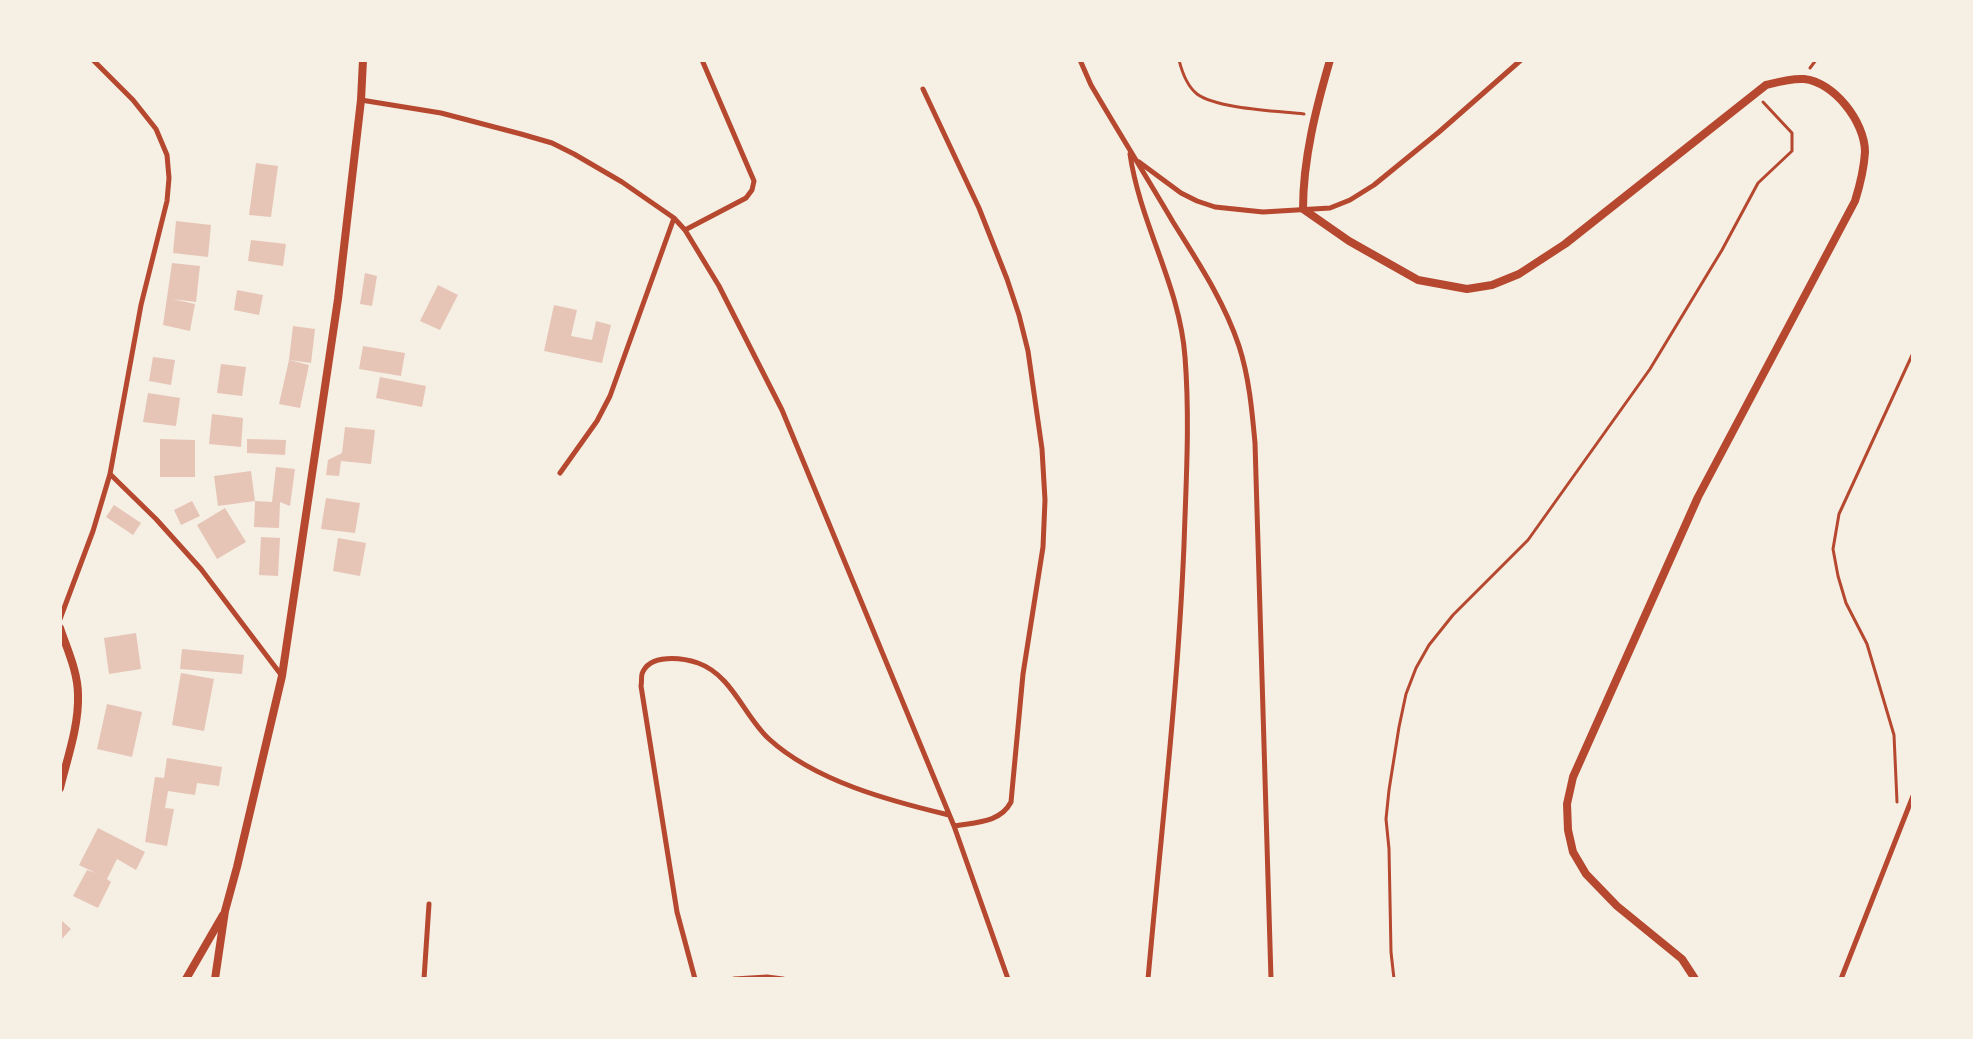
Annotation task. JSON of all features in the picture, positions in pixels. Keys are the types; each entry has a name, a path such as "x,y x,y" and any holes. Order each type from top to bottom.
{"street":[{"path":"215,979 225,911 282,676 338,299 363,60"},
{"path":"1330,60 1315,116 1303,188 1303,209 1349,241 1418,280 1467,289 1492,285 1519,274 1565,244 1766,85 1805,79 1834,92 1859,128 1865,148 1855,201 1698,497 1573,777 1567,804 1573,852 1586,874 1617,906 1682,959 1695,979"},
{"path":"60,628 79,694 60,788"},
{"path":"186,979 225,911"}],"lane":[{"path":"60,619 93,531 110,474 141,305 167,201 169,178 167,155 156,129 133,100 93,60"},
{"path":"685,230 746,198 754,181 702,60"},
{"path":"1080,60 1091,85 1204,272 1227,316 1247,381 1255,443 1271,979"},
{"path":"1135,159 1181,193 1206,204 1263,212 1330,208 1374,185 1521,60"},
{"path":"923,89 979,208 1019,315 1028,351 1042,449 1045,500 1043,547 1023,674 1011,802 1006,813 995,818 954,826"},
{"path":"361,100 441,113 552,143 622,182 674,218 685,230 719,286 782,410 954,826 1008,979"},
{"path":"1129,149 1136,185 1175,302 1182,331 1186,385 1181,619 1148,979"},
{"path":"560,473 597,421 610,396 674,218"},
{"path":"110,474 201,569 282,676"},
{"path":"695,979 675,902 641,686 642,674 647,666 677,658 699,664 725,682 760,731 817,771 891,800 950,816"},
{"path":"1841,979 1913,796"},
{"path":"424,979 429,904"},
{"path":"734,979 783,979"}],"path":[{"path":"1179,60 1183,75 1195,93 1213,102 1315,116"},
{"path":"1394,979 1386,819 1399,727 1406,694 1416,668 1429,645 1453,615 1538,527 1650,369 1722,250 1758,183 1792,151 1792,133 1755,93"},
{"path":"1900,829 1894,735 1867,644 1846,603 1833,549 1839,514 1913,353"}],"building":[{"path":"256,163 278,166 271,217 249,215"},
{"path":"176,221 211,225 208,257 173,253"},
{"path":"251,240 286,244 283,266 248,261"},
{"path":"172,263 200,266 196,302 172,299 195,304 190,331 163,325"},
{"path":"365,273 377,276 372,306 360,304"},
{"path":"438,285 458,295 440,330 420,321"},
{"path":"237,290 263,295 259,315 234,310"},
{"path":"554,305 577,310 571,336 592,340 596,321 611,325 602,363 544,351"},
{"path":"293,326 315,329 311,363 289,360"},
{"path":"363,346 405,353 401,376 359,369"},
{"path":"153,357 175,360 171,385 149,381"},
{"path":"289,360 309,365 300,408 279,404"},
{"path":"221,364 246,367 242,396 217,393"},
{"path":"380,377 426,386 422,407 376,398"},
{"path":"148,393 180,398 176,426 143,422"},
{"path":"212,414 243,418 241,447 209,444"},
{"path":"345,427 375,430 371,464 341,461 339,476 326,475 328,460 342,453"},
{"path":"160,439 195,440 195,477 160,477"},
{"path":"247,439 286,440 285,455 247,453"},
{"path":"276,467 295,469 290,506 280,502 279,528 254,527 255,501 272,502"},
{"path":"251,471 255,501 218,506 214,476"},
{"path":"326,498 360,503 355,533 321,529"},
{"path":"192,501 200,516 181,525 174,510"},
{"path":"114,505 141,523 133,535 106,517"},
{"path":"225,508 246,542 217,559 197,525"},
{"path":"261,537 280,538 278,576 259,575"},
{"path":"338,538 366,543 360,576 333,571"},
{"path":"136,633 141,669 109,674 104,638"},
{"path":"182,649 244,655 242,674 180,669"},
{"path":"181,673 214,679 204,731 172,725"},
{"path":"107,704 142,712 132,757 97,749"},
{"path":"167,758 222,767 219,786 197,783 195,795 168,791 165,808 174,809 167,846 145,842 155,777 164,778"},
{"path":"98,828 145,852 136,870 117,859 107,879 111,882 98,908 73,896 87,870 96,873 79,865"},
{"path":"60,919 71,929 60,941"}]}
